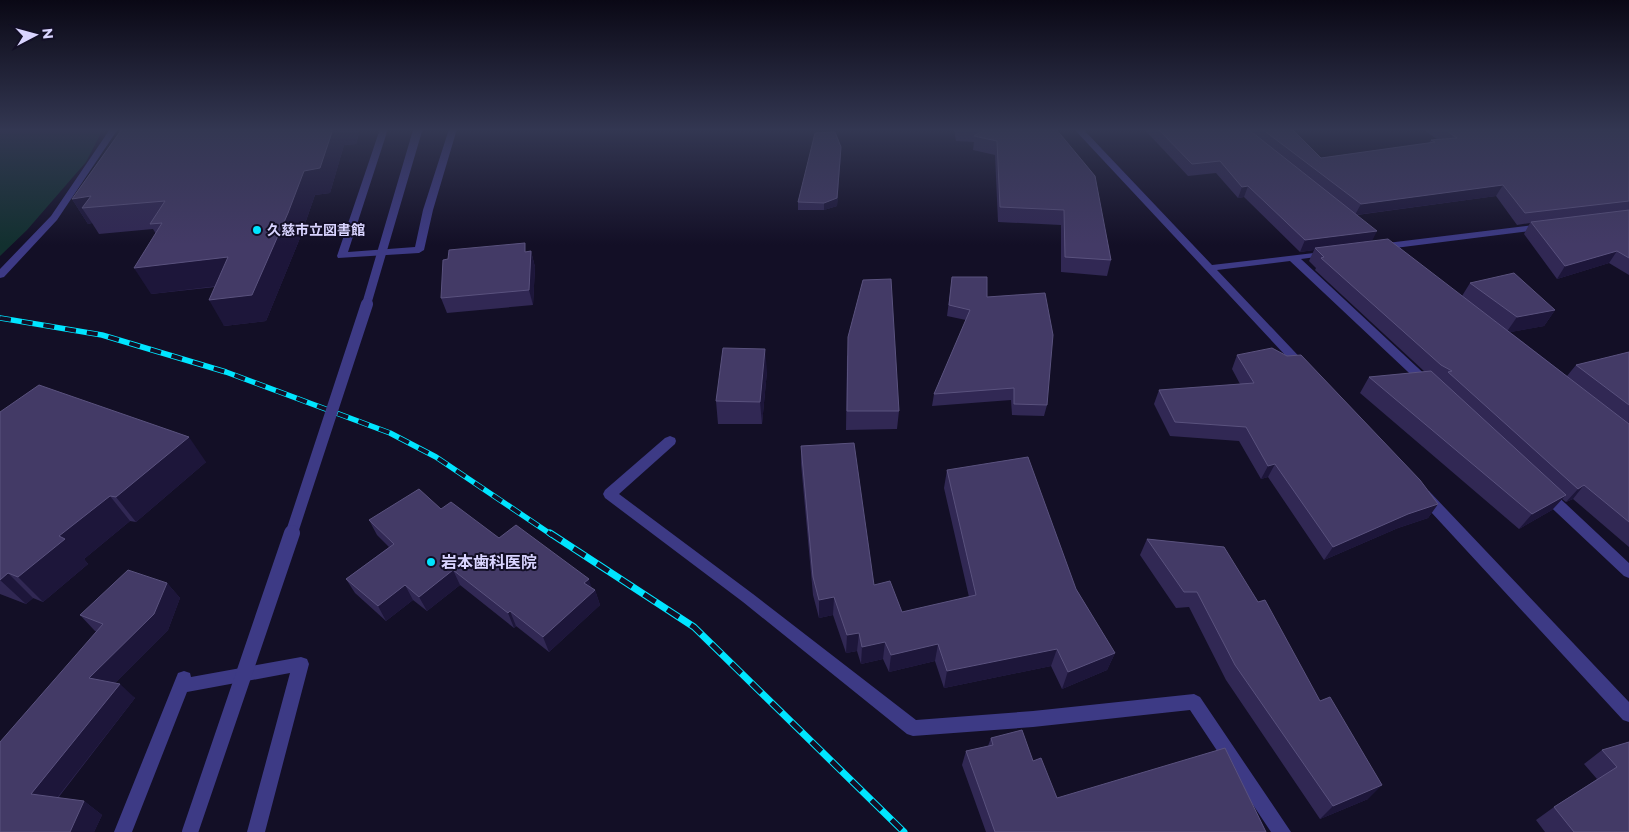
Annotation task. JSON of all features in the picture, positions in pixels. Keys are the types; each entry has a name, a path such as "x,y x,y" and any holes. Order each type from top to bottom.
{"street":[{"path":"0,275 28,248 54,218 89,168"},
{"path":"371,168 342,256 419,250 428,210 441,168"},
{"path":"190,832 322,444 365,310 407,168"},
{"path":"1115,168 1311,376"},
{"path":"1365,249 1380,244 1553,225"},
{"path":"1380,244 1399,258"},
{"path":"1210,268 1338,252"},
{"path":"1293,258 1439,394"},
{"path":"670,441 610,494 748,598 913,728 1033,719 1194,702 1282,832"},
{"path":"1534,483 1629,572"},
{"path":"1413,484 1629,714"},
{"path":"124,832 182,682 301,664 256,832"}],"green space":[{"path":"0,168 81,168 27,230 0,256"}],"building":[{"path":"94,168 320,168 304,171 252,295 209,300 228,257 134,268 162,223 150,224 165,201 82,208 91,196 72,199"},
{"path":"806,168 839,168 837,198 824,203 798,202"},
{"path":"998,168 1088,168 1095,176 1111,260 1065,257 1064,210 1000,207"},
{"path":"1226,168 1297,168 1377,231 1305,240 1248,186 1242,187"},
{"path":"1313,168 1629,168 1629,201 1525,213 1503,185 1361,204"},
{"path":"1629,210 1629,258 1617,251 1565,266 1531,222"},
{"path":"1388,239 1629,424 1629,522 1584,485 1578,489 1448,372 1452,371 1441,365 1321,258 1324,257 1315,248"},
{"path":"525,243 525,252 531,251 529,290 441,298 443,260 448,259 449,250"},
{"path":"1514,273 1555,310 1517,317 1470,283"},
{"path":"952,277 987,277 987,297 1045,293 1053,335 1047,405 1014,404 1014,388 934,394 970,310 949,305"},
{"path":"891,279 899,411 847,411 848,337 863,280"},
{"path":"723,348 765,349 760,402 716,401"},
{"path":"1272,348 1287,356 1301,355 1420,480 1438,504 1408,514 1333,547 1275,464 1268,466 1246,427 1175,422 1159,390 1254,383 1237,355"},
{"path":"1629,352 1629,405 1576,365"},
{"path":"1431,371 1566,495 1532,514 1369,377"},
{"path":"39,385 189,437 116,497 110,496 59,536 65,539 18,577 8,573 0,580 0,412"},
{"path":"854,443 874,585 890,581 902,612 976,595 947,470 1028,457 1076,589 1115,653 1068,672 1057,649 947,671 938,644 891,655 885,642 862,647 859,633 847,635 834,597 819,600 813,577 801,446"},
{"path":"419,489 441,509 451,502 499,538 516,525 589,579 584,583 595,590 543,637 510,611 508,613 453,570 419,597 405,585 378,606 346,579 394,544 369,520"},
{"path":"1147,539 1224,547 1258,602 1265,600 1320,701 1330,697 1382,785 1333,806 1235,665 1197,592 1184,592"},
{"path":"128,570 167,583 154,614 89,678 120,684 31,794 84,801 70,832 0,832 0,742 103,624 80,615"},
{"path":"1022,730 1033,761 1041,758 1057,798 1225,748 1266,832 995,832 966,751 993,745 991,738"},
{"path":"1629,742 1629,832 1574,832 1554,807 1617,767 1602,750"}],"railway":[{"path":"0,318 102,335 226,372 390,433 436,457 552,535"},
{"path":"550,533 694,627 904,832"}],"place":[{"name":"久慈市立図書館","path":"257,230"},
{"name":"岩本歯科医院","path":"431,562"}]}
